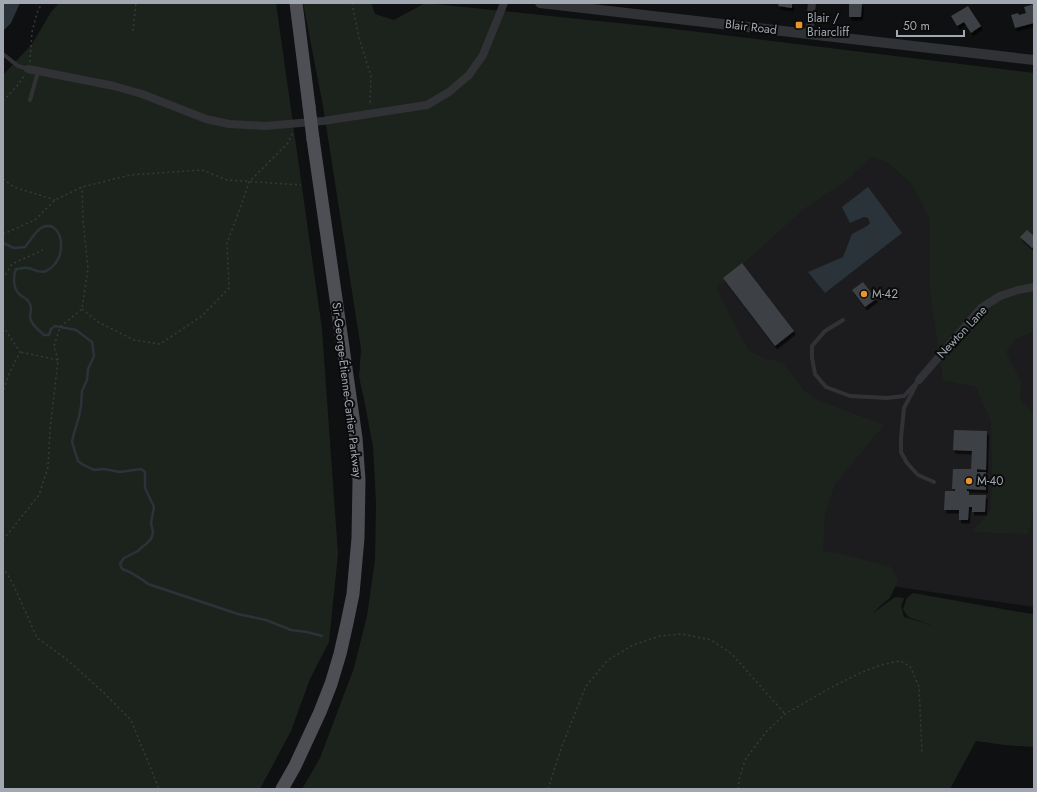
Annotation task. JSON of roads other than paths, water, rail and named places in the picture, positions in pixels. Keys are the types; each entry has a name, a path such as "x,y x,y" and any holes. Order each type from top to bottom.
{"main road":[{"name":"Sir-George-Étienne-Cartier Parkway","path":"282,789 296,766 331,684 340,654 353,594 358,538 359,480 356,438 313,139 296,3"}],"street":[{"path":"28,69 114,86 142,94 206,119 229,124 266,126 323,121 427,105 449,92 468,75 483,54 504,3"},
{"name":"Blair Road","path":"540,3 1034,60"},
{"path":"809,34 812,3"},
{"name":"Newton Lane","path":"919,380 982,308 1000,296 1034,287"}],"lane":[{"path":"3,54 18,66 28,69"},
{"path":"30,100 38,72"},
{"path":"843,320 824,331 812,346 812,358 815,374 826,386 850,396 886,398 904,396 919,380"},
{"path":"919,380 904,408 901,452 907,463 918,474 934,482"}],"waterway":[{"path":"3,243 14,248 25,247 41,228 48,226 54,228 61,240 59,258 54,265 44,272 26,268 16,269 14,275 15,285 19,294 27,299 30,304 30,317 32,322 44,335 49,335 51,329 55,326 76,330 92,342 94,356 88,369 87,380 82,391 79,417 72,442 78,461 94,470 104,469 120,472 141,469 145,472 145,488 154,507 151,523 153,533 151,539 138,551 124,558 120,564 122,569 135,575 148,584 238,614 266,620 291,630 322,636"}],"place":[{"name":"Blair / Briarcliff","path":"799,25"},
{"name":"M-42","path":"864,294"},
{"name":"M-40","path":"969,481"}]}
